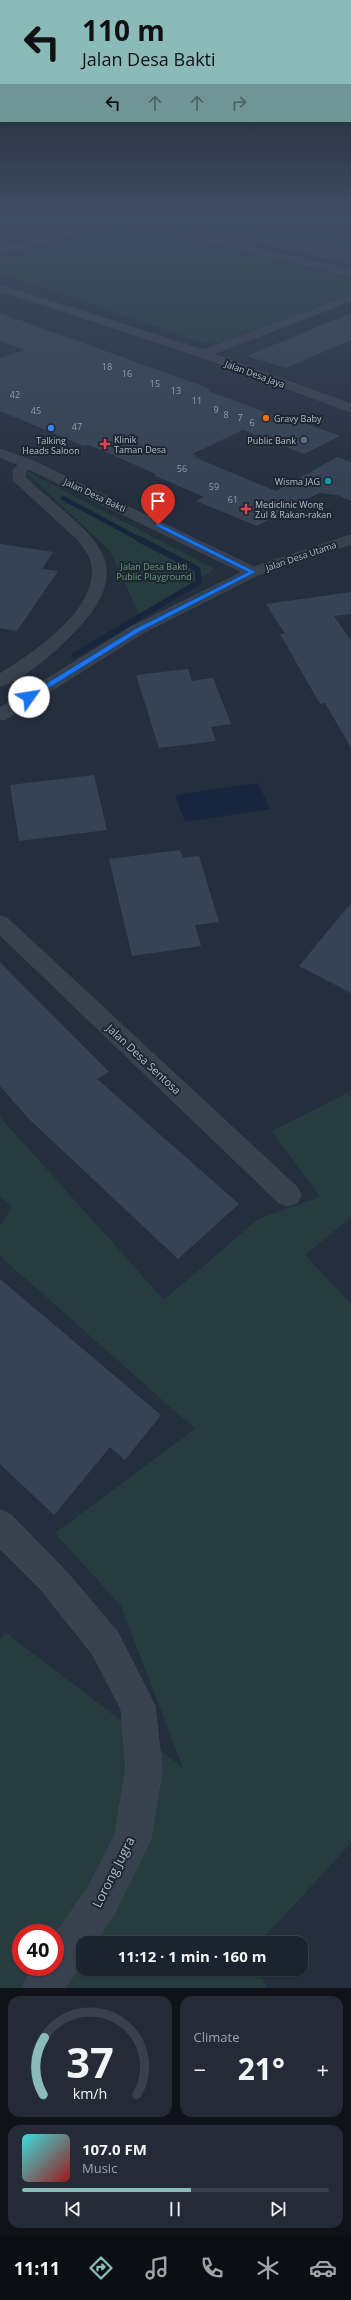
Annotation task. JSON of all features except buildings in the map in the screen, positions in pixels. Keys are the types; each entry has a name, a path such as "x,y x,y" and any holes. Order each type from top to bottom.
{"street":[{"name":"Jalan Desa Jaya","path":"67,310 203,354 351,408"},
{"path":"203,354 320,310"},
{"name":"Jalan Desa Bakti","path":"0,453 29,464 253,572"},
{"path":"0,681 50,648 72,626 99,586 101,566 91,546 19,478 19,470 29,464"},
{"name":"Jalan Desa Utama","path":"0,716 137,630 253,572 351,539"},
{"name":"Jalan Desa Sentosa","path":"0,923 288,1195"},
{"name":"Lorong Jugra","path":"0,1526 53,1580 105,1643 138,1706 144,1769 132,1839 102,1899 42,1988"}],"green space":[{"path":"108,310 306,310 218,343 205,343"},
{"name":"Jalan Desa Bakti Public Playground","path":"24,470 215,569 140,616 110,551"},
{"path":"351,1091 351,1217 305,1255 351,1304 351,1843 265,1936 76,1936 76,1976 262,1976 267,1988 0,1988 0,1639 5,1632 183,1768 121,1606 55,1533 195,1429 0,1256 0,1226 12,1207 0,1196 0,1117 164,1300 258,1219 320,1197 272,1131"}],"water":[{"path":"258,783 270,809 185,822 175,795"}],"waterway":[{"path":"63,498 141,540"},
{"path":"75,655 199,582 197,569 139,539"}],"place":[{"name":"Gravy Baby","path":"266,418"},
{"name":"Talking Heads Saloon","path":"51,428"},
{"name":"Public Bank","path":"304,440"},
{"name":"Klinik Taman Desa","path":"105,444"},
{"name":"Wisma JAG","path":"328,481"},
{"name":"Mediclinic Wong Zul & Rakan-rakan","path":"246,509"}],"route":[{"path":"29,697 137,630 253,572 158,525"}]}
